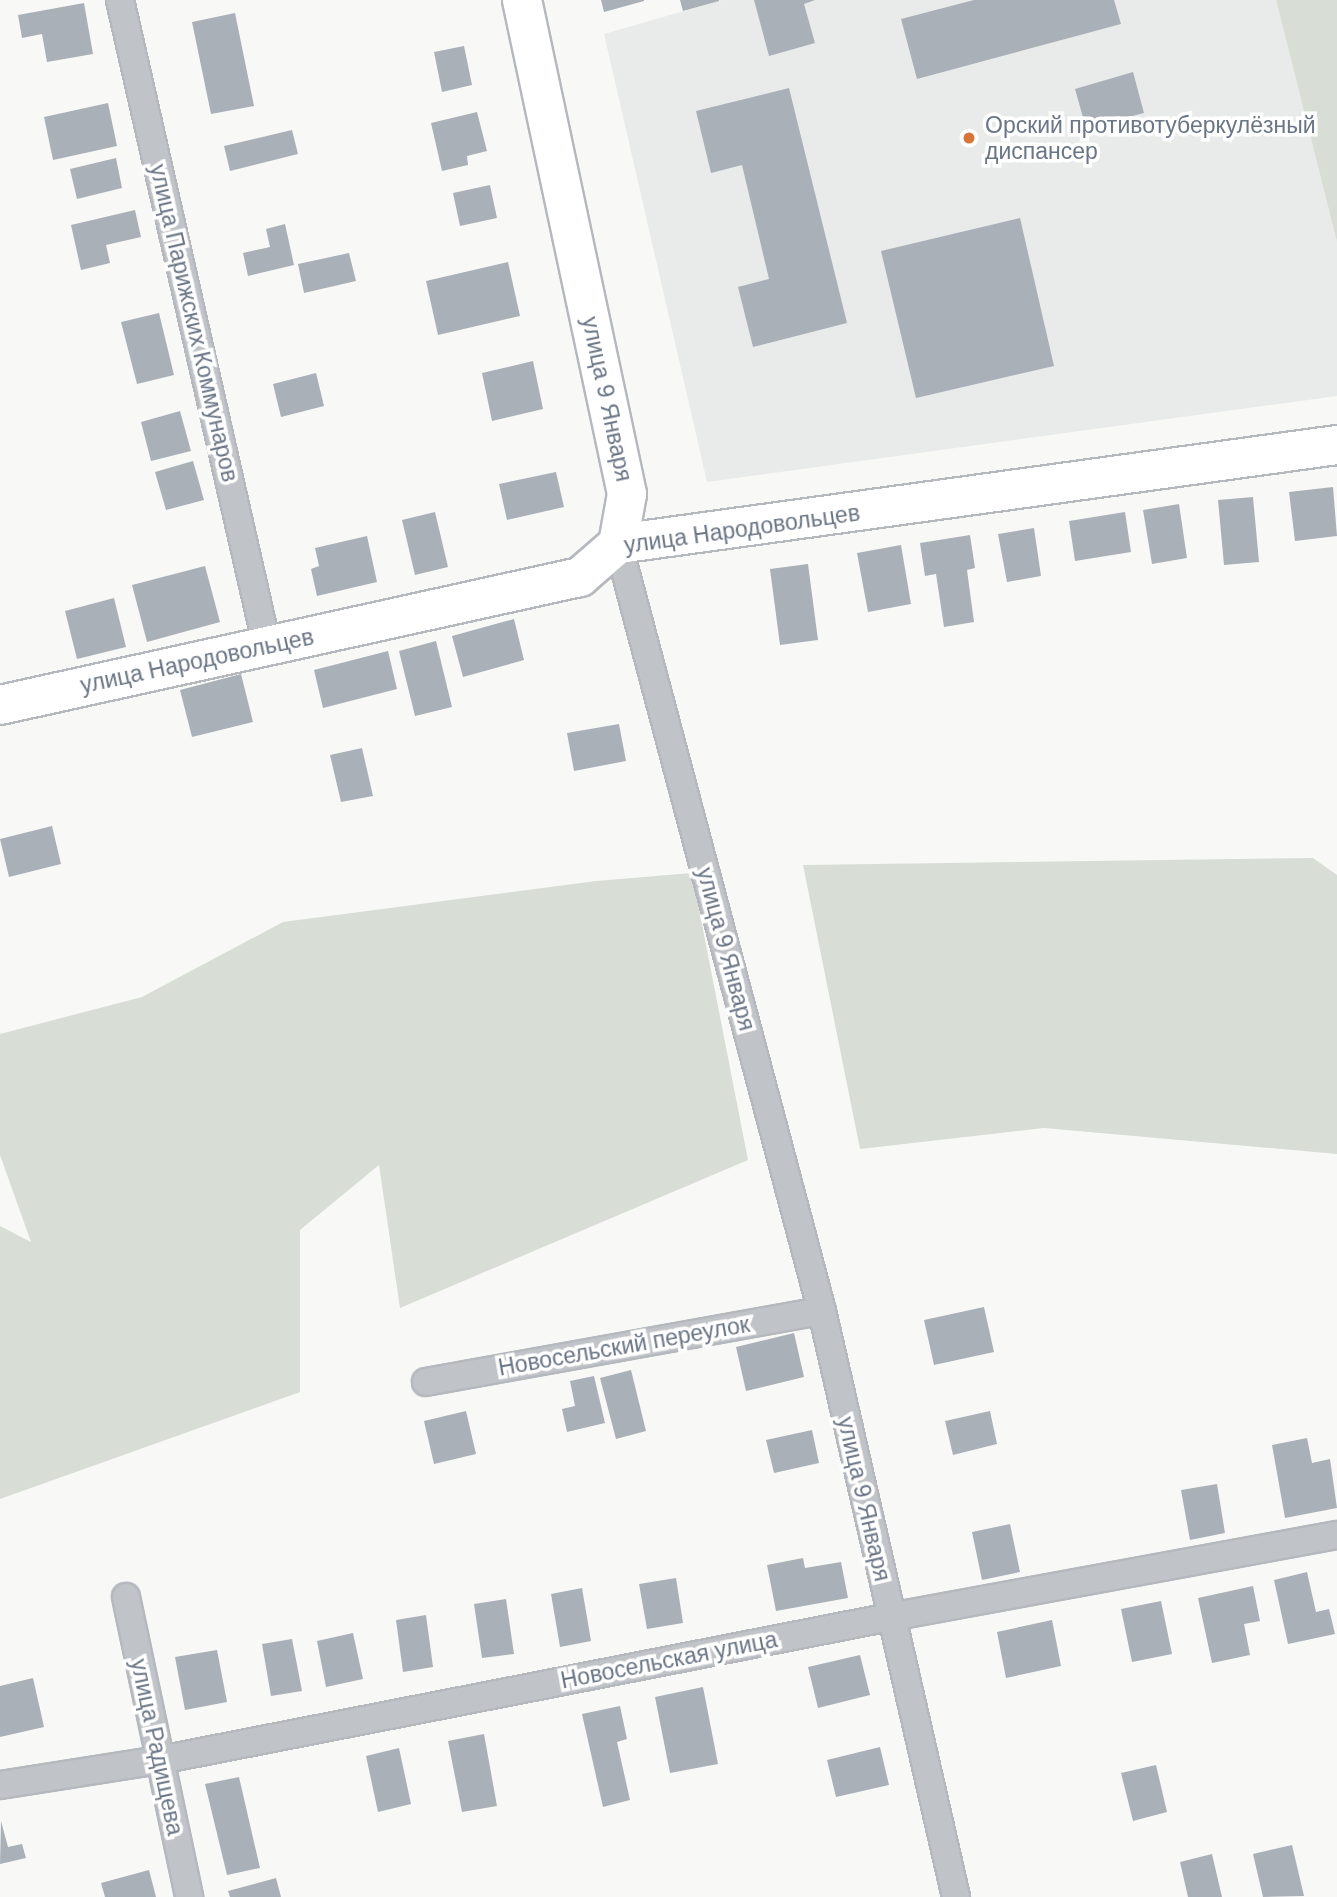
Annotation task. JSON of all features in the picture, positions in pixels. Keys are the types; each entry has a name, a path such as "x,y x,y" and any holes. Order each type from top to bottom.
{"main road":[{"name":"улица 9 Января","path":"522,0 627,494 618,544"},
{"name":"улица Народовольцев","path":"0,705 580,577 618,544 1337,445"}],"street":[{"name":"улица Парижских Коммунаров","path":"120,0 267,646"},
{"name":"улица 9 Января","path":"618,544 822,1311 956,1897"},
{"name":"Новосельский переулок","path":"426,1382 822,1311"},
{"name":"Новосельская улица","path":"0,1785 160,1760 890,1617 1337,1535"},
{"name":"улица Радищева","path":"125,1597 189,1897"}],"shaded area":[{"name":"Орский противотуберкулёзный диспансер","path":"722,0 1276,0 1337,242 1337,396 707,482 604,34"},
{"path":"1276,0 1337,0 1337,242"},
{"path":"1313,858 1337,875 1337,1154 1044,1128 860,1149 803,865"},
{"path":"692,873 748,1160 400,1308 379,1165 300,1230 300,1392 0,1499 0,1226 31,1242 0,1155 0,1034 142,997 283,922 596,881"}],"building":[{"path":"601,0 644,0 644,1 604,12"},
{"path":"680,0 719,0 719,1 683,11"},
{"path":"754,0 815,0 804,4 815,43 769,56"},
{"path":"974,0 1114,0 1121,24 917,79 901,19"},
{"path":"84,3 93,54 47,62 42,34 22,38 18,15"},
{"path":"235,13 254,106 211,114 192,22"},
{"path":"464,46 472,85 442,92 434,52"},
{"path":"1133,72 1144,113 1086,128 1075,89"},
{"path":"789,88 847,323 753,347 738,287 769,279 742,165 711,173 696,111"},
{"path":"108,103 117,146 53,160 44,117"},
{"path":"477,112 487,151 467,156 468,165 442,171 431,123"},
{"path":"292,130 298,154 230,171 224,146"},
{"path":"116,158 122,188 77,199 70,169"},
{"path":"490,185 497,218 460,226 453,193"},
{"path":"135,210 141,237 106,245 110,263 81,270 71,225"},
{"path":"1020,218 1054,366 916,398 881,251"},
{"path":"285,224 294,265 248,276 243,253 270,247 266,229"},
{"path":"349,253 356,281 304,293 298,264"},
{"path":"508,262 520,316 438,335 426,281"},
{"path":"159,313 174,375 137,384 121,322"},
{"path":"533,361 543,409 492,421 482,373"},
{"path":"316,373 324,406 281,417 273,384"},
{"path":"180,411 191,451 151,461 141,422"},
{"path":"193,461 204,500 166,510 155,472"},
{"path":"556,472 564,507 507,520 499,484"},
{"path":"1333,487 1337,536 1295,541 1289,492"},
{"path":"1253,497 1259,562 1224,565 1218,500"},
{"path":"1179,504 1187,558 1152,564 1143,510"},
{"path":"435,512 448,567 415,575 402,520"},
{"path":"1125,512 1131,552 1075,561 1069,521"},
{"path":"1034,528 1041,576 1007,582 998,534"},
{"path":"970,535 975,568 967,570 974,622 944,627 936,574 925,576 920,543"},
{"path":"367,536 377,582 317,596 311,569 319,566 315,548"},
{"path":"901,545 911,604 868,612 857,553"},
{"path":"808,564 818,640 780,645 770,569"},
{"path":"205,566 220,622 147,642 132,585"},
{"path":"114,598 126,647 77,659 65,611"},
{"path":"514,619 524,660 463,677 452,636"},
{"path":"436,641 452,707 415,716 399,651"},
{"path":"388,651 397,689 323,708 314,670"},
{"path":"241,674 253,722 192,737 180,690"},
{"path":"619,724 626,761 574,771 567,733"},
{"path":"362,748 373,796 341,802 330,755"},
{"path":"52,826 61,864 9,877 0,839"},
{"path":"984,1307 994,1352 934,1365 924,1320"},
{"path":"794,1333 804,1377 746,1391 736,1347"},
{"path":"631,1370 646,1431 616,1439 600,1378"},
{"path":"594,1376 605,1423 567,1432 562,1409 575,1406 570,1381"},
{"path":"466,1411 476,1454 434,1464 424,1421"},
{"path":"990,1411 997,1444 953,1455 945,1421"},
{"path":"812,1430 819,1463 774,1473 766,1440"},
{"path":"1307,1438 1312,1463 1330,1459 1337,1508 1285,1518 1272,1445"},
{"path":"1217,1484 1225,1533 1190,1540 1181,1490"},
{"path":"1010,1524 1020,1572 982,1580 972,1532"},
{"path":"803,1558 805,1568 841,1562 848,1598 776,1611 767,1565"},
{"path":"1307,1572 1316,1612 1329,1609 1335,1634 1288,1644 1274,1580"},
{"path":"676,1578 683,1623 647,1629 639,1584"},
{"path":"1253,1586 1260,1621 1244,1624 1250,1655 1212,1663 1198,1598"},
{"path":"582,1588 591,1641 560,1647 551,1594"},
{"path":"506,1599 514,1654 482,1658 474,1604"},
{"path":"1161,1601 1172,1654 1132,1662 1121,1609"},
{"path":"426,1615 433,1667 403,1672 396,1620"},
{"path":"1052,1620 1061,1666 1006,1678 997,1632"},
{"path":"353,1633 363,1679 326,1687 317,1641"},
{"path":"292,1639 302,1691 271,1696 262,1644"},
{"path":"217,1650 227,1702 185,1710 175,1657"},
{"path":"860,1655 870,1695 818,1708 808,1667"},
{"path":"33,1678 44,1727 0,1737 0,1686"},
{"path":"703,1687 718,1764 670,1773 655,1697"},
{"path":"620,1706 627,1739 617,1742 630,1800 603,1807 582,1714"},
{"path":"484,1734 497,1806 462,1812 448,1741"},
{"path":"880,1747 889,1785 836,1797 827,1760"},
{"path":"399,1748 411,1804 378,1812 366,1756"},
{"path":"1156,1765 1167,1812 1133,1821 1121,1773"},
{"path":"239,1777 260,1868 227,1875 205,1784"},
{"path":"1,1821 8,1847 22,1844 26,1858 0,1864"},
{"path":"1292,1845 1304,1896 1263,1897 1253,1854"},
{"path":"1212,1854 1222,1897 1188,1897 1180,1862"},
{"path":"149,1870 156,1897 105,1897 101,1883"},
{"path":"276,1878 281,1897 230,1897 228,1891"}],"place":[{"name":"Орский противотуберкулёзный диспансер","path":"969,138"}]}
